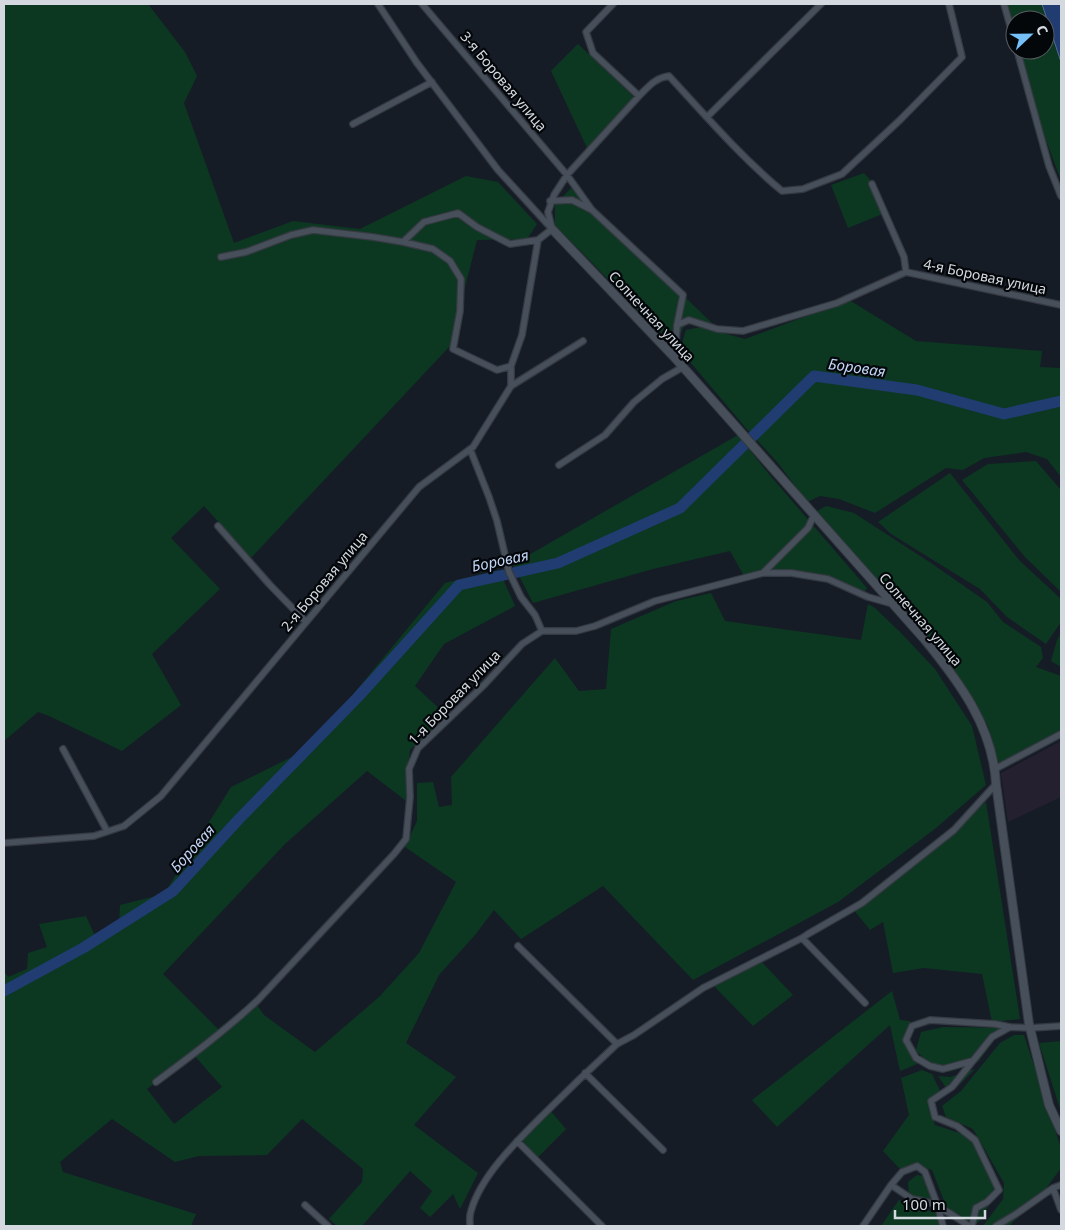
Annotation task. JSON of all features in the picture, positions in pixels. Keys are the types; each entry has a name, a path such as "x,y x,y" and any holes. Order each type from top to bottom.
{"street":[{"path":"378,4 417,63 498,170 552,229"},
{"name":"3-я Боровая улица","path":"422,4 567,175 592,210"},
{"path":"613,4 586,32 593,53 639,96"},
{"path":"707,117 821,4"},
{"path":"552,229 548,212 550,202 567,175 639,96 660,77 669,76 707,117 782,191 803,189 842,174 900,120 962,56 949,4"},
{"path":"1020,60 1049,166 1061,196"},
{"path":"353,124 432,82"},
{"path":"872,184 904,258 906,272"},
{"path":"550,202 572,200 592,210 683,295 676,325 675,358"},
{"path":"403,242 424,222 458,213 510,244 538,240 552,229"},
{"name":"Солнечная улица","path":"552,229 675,358 925,640 953,674 976,712 987,738 995,769 1030,1028 1049,1105 1061,1131"},
{"path":"221,257 246,252 291,235 312,230 373,237 433,249 450,261 461,279 460,310 453,350 497,370 511,366"},
{"name":"2-я Боровая улица","path":"4,843 94,836 124,826 161,796 419,487 473,447 510,386 511,366 522,336 538,240"},
{"name":"4-я Боровая улица","path":"676,325 689,320 717,330 743,331 837,303 906,272 1061,305"},
{"path":"510,386 583,341"},
{"path":"559,465 605,435 634,402 662,379 682,367"},
{"path":"470,449 497,521 508,572 521,596 535,615 542,631 576,631 595,626 656,601 763,574 791,573 828,580 868,597 893,604"},
{"path":"763,574 808,528 814,516"},
{"path":"218,526 270,585 306,622"},
{"name":"1-я Боровая улица","path":"156,1082 196,1053 258,1000 394,854 406,839 410,797 409,769 418,748 486,684 522,644 542,631"},
{"path":"995,769 1061,734"},
{"path":"62,749 107,832"},
{"path":"470,1226 470,1212 476,1197 490,1174 517,1141 617,1044 634,1035 703,988 802,938 862,903 954,830 996,784"},
{"path":"802,938 865,1003"},
{"path":"518,946 617,1044"},
{"path":"973,1061 943,1069 930,1066 916,1058 906,1040 912,1026 930,1020 1030,1028 1061,1026"},
{"path":"891,1185 912,1199 932,1203 971,1226 976,1208 987,1202 999,1190 975,1140 957,1126 935,1117 930,1101 952,1087 992,1037 1010,1027"},
{"path":"585,1073 663,1150"},
{"path":"517,1141 602,1226"},
{"path":"863,1226 902,1172 917,1166 925,1172 943,1226"},
{"path":"996,1226 1061,1184"},
{"path":"1053,1188 1061,1210"},
{"path":"305,1205 328,1226"}],"shaded area":[{"path":"1061,741 1061,797 1008,822 1001,773"}],"green space":[{"path":"4,4 148,4 185,52 197,76 184,103 234,243 293,221 360,229 466,176 498,182 537,224 527,239 477,240 450,346 251,558 204,506 171,538 220,589 152,654 181,705 122,751 38,712 4,741"},
{"path":"1007,4 1042,4 1044,10 1009,10"},
{"path":"578,44 635,98 588,150 551,71"},
{"path":"1055,44 1061,62 1061,180 1044,135 1023,60 1055,60"},
{"path":"864,173 872,182 885,213 848,228 831,185"},
{"path":"571,188 713,324 687,321 674,345 555,225 555,205"},
{"path":"849,300 916,341 1042,351 1040,367 1061,368 1061,477 1047,459 1026,452 984,458 963,470 946,468 875,513 839,499 820,496 807,502 778,463 680,350 686,330 701,327 745,339"},
{"path":"738,435 768,473 867,588 864,593 816,573 773,570 744,576 730,551 653,569 533,603 513,564"},
{"path":"1036,461 1061,490 1061,592 1025,557 962,480 988,464"},
{"path":"950,473 1019,560 1061,599 1061,622 1046,644 1007,617 980,589 891,534 878,522"},
{"path":"826,506 854,513 931,563 987,602 1003,622 1041,647 1043,658 1036,667 1061,676 1061,733 999,764 988,726 958,677 911,614 868,570 817,511"},
{"path":"499,570 515,606 444,644 415,686 446,715 410,750 406,783 409,803 367,771 285,844 163,974 218,1029 251,1002 257,1005 264,1015 315,1052 379,997 419,953 456,882 405,847 417,821 417,783 433,782 439,807 452,805 451,777 555,658 579,691 606,689 611,629 676,601 711,593 725,621 861,640 868,604 875,608 935,669 972,726 986,785 936,828 838,902 693,980 603,886 521,939 494,910 475,935 439,975 406,1043 456,1077 414,1125 478,1173 460,1209 453,1194 430,1217 420,1208 432,1191 410,1171 362,1226 337,1226 329,1219 362,1182 363,1169 302,1119 267,1155 199,1156 175,1162 112,1119 60,1162 63,1172 196,1214 191,1226 4,1226 4,971 8,977 27,969 28,953 47,947 39,924 86,916 96,938 119,926 120,905 164,894 231,787 308,749 445,583","holes":["193,1054 222,1087 174,1124 147,1089"]},
{"path":"1061,633 1061,667 1051,661"},
{"path":"986,802 1020,1019 992,1022 982,974 924,968 893,973 883,922 870,930 853,909"},
{"path":"758,958 793,995 753,1026 711,983"},
{"path":"892,991 900,1020 910,1021 910,1050 917,1064 900,1071 890,1025 777,1127 752,1100"},
{"path":"943,1027 1014,1028 998,1035 978,1062 949,1072 929,1065 916,1050 921,1032"},
{"path":"1014,1035 1024,1035 1061,1148 1061,1168 1042,1194 1009,1226 983,1226 1003,1199 1004,1183 973,1129 946,1117 942,1106 961,1091 1000,1043"},
{"path":"1061,1041 1061,1112 1039,1043"},
{"path":"975,1069 956,1088 947,1089 938,1076 950,1077"},
{"path":"922,1070 932,1074 942,1095 929,1105 935,1125 971,1137 990,1172 997,1195 984,1212 982,1219 974,1226 947,1208 932,1170 915,1165 900,1169 883,1151 909,1115 901,1078"},
{"path":"548,1108 566,1129 537,1158 520,1137"},
{"path":"917,1175 925,1176 937,1206 909,1197 908,1182"},
{"path":"899,1200 941,1215 944,1226 881,1226"}],"water":[{"path":"1042,4 1061,4 1061,62 1055,44 1055,10 1044,10"}],"waterway":[{"name":"Боровая","path":"4,991 83,948 173,891 239,819 358,697 459,585 558,563 680,508 814,376 917,390 1004,414 1061,401"}]}
